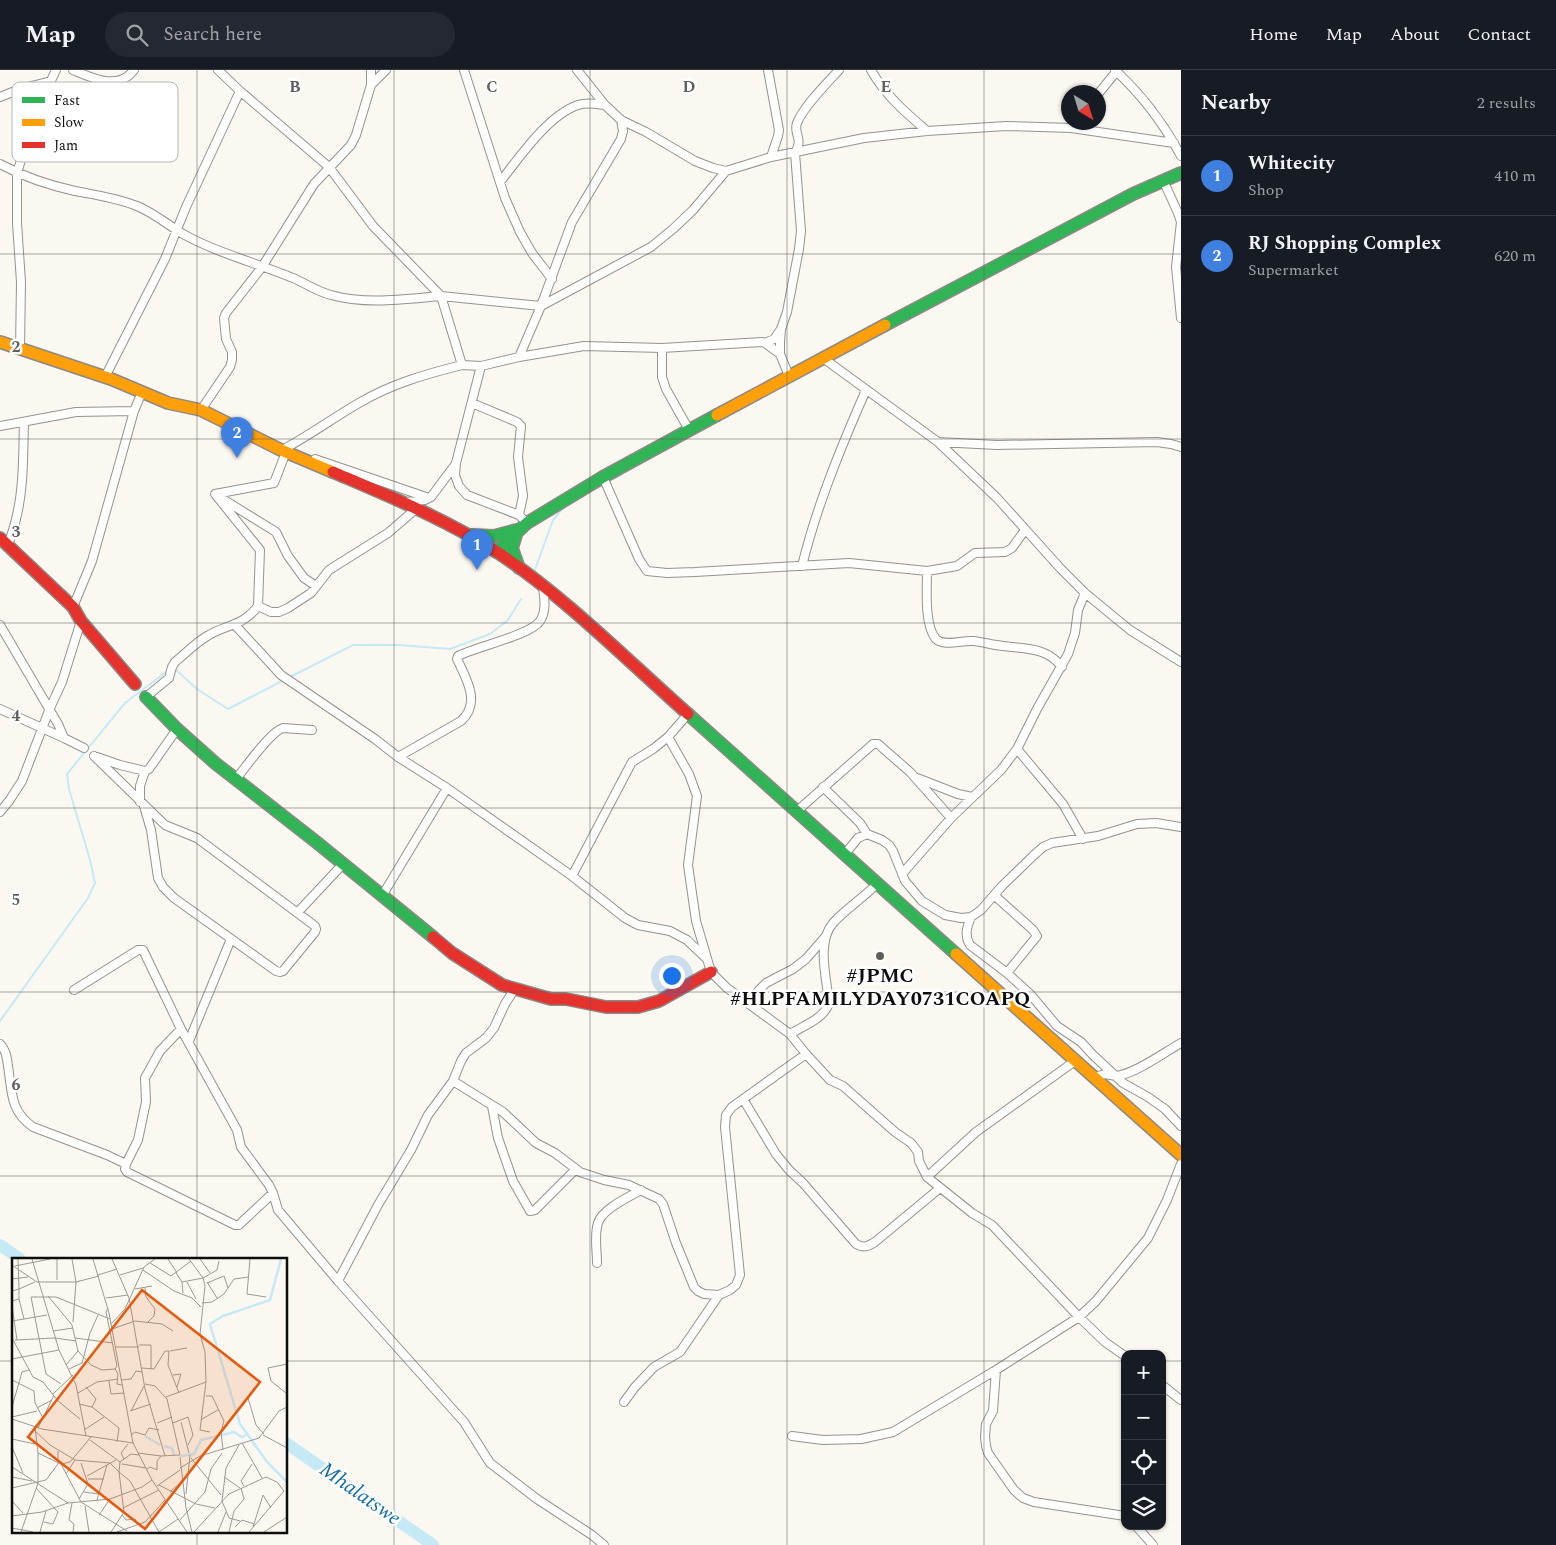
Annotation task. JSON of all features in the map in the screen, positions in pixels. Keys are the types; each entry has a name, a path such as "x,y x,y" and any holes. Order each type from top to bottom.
{"street":[{"path":"47,82 51,81 56,70"},
{"path":"72,70 106,82 125,79 134,70"},
{"path":"218,70 240,92 329,167 373,226 441,296 462,365"},
{"path":"200,410 230,367 232,360 232,352 226,339 224,318 262,267 314,184 351,145 356,135 371,85 371,70"},
{"path":"371,85 386,70"},
{"path":"464,70 500,182 520,232 532,253 552,279"},
{"path":"577,70 605,105 621,120 646,132 695,161 726,171 771,157 864,138 927,131 1006,126 1061,126"},
{"path":"768,70 779,130 771,157"},
{"path":"429,498 284,449 360,402 429,373 462,365 481,366 519,357 584,346 662,348 765,343 774,339 781,329 787,312 800,249 801,231 795,153 799,142 796,126 800,116 839,70"},
{"path":"871,70 888,95 927,131"},
{"path":"1105,85 1115,71 1139,94 1181,156"},
{"path":"105,377 165,259 240,92"},
{"path":"0,98 12,93"},
{"path":"500,182 533,139 545,127 577,105 591,103 605,105"},
{"path":"519,357 552,279 572,222 621,139 623,131 621,120"},
{"path":"1098,130 1174,143"},
{"path":"20,162 17,173 17,222 21,282 20,349"},
{"path":"0,164 17,173 42,182 105,196 137,206 200,242 293,278 330,295 359,300 388,301 441,296 541,306 651,247 674,229 693,210 726,171"},
{"path":"468,535 490,536 521,523 788,376 1124,198 1181,173"},
{"path":"1163,180 1176,206 1181,222 1179,267 1181,318"},
{"path":"781,329 780,354 788,376"},
{"path":"0,342 105,377 168,403 200,410 286,452 405,502 496,552 543,586 1181,1155"},
{"path":"765,343 780,354"},
{"path":"662,348 662,377 689,430"},
{"path":"823,358 938,442 997,498 1085,593 1130,630 1181,662"},
{"path":"481,366 456,463 455,475 459,486 467,495 521,523"},
{"path":"802,566 810,532 820,503 866,390"},
{"path":"74,607 92,561 134,411 142,392"},
{"path":"472,402 517,422 521,426 518,457 523,496 521,523 512,548 519,568"},
{"path":"0,426 76,412 134,411"},
{"path":"24,422 20,499 16,520 4,541 74,607 81,621 135,684"},
{"path":"1171,444 1181,440"},
{"path":"938,442 997,445 1157,442 1181,446"},
{"path":"215,494 274,484 286,452"},
{"path":"405,502 429,498 435,493 456,463"},
{"path":"603,477 639,559 647,570 667,573 849,563 927,571 957,566 975,554 1005,552 1012,548 1025,530"},
{"path":"215,494 276,532 288,556 304,578 316,586"},
{"path":"215,494 260,550 258,606 249,616 235,625 201,640 175,662 169,678 146,697 177,729 236,779 452,953 490,978 514,990 551,999 566,999 606,1007 638,1007 658,1001 679,991 709,966"},
{"path":"258,606 271,612 279,612 302,600 329,570 388,533 417,508"},
{"path":"496,552 521,523"},
{"path":"927,571 926,602 931,630 940,642 972,641 1046,652 1053,656 1062,667"},
{"path":"398,757 461,721 468,715 472,706 472,696 457,659 458,656 503,640 540,622 545,604 543,586"},
{"path":"902,874 951,818 1001,770 1017,749 1068,654 1075,633 1078,610 1085,593"},
{"path":"0,812 22,781 42,727 62,682 81,621"},
{"path":"0,625 50,708 64,738"},
{"path":"235,625 281,675 375,738 398,757 446,788 572,876 625,918 638,925 670,931 686,940 727,988 790,1034 830,1080 843,1086 895,1132 911,1143 918,1152 919,1161 927,1177 972,1213 992,1225 1079,1317 1105,1342 1121,1353"},
{"path":"0,708 84,748"},
{"path":"572,876 632,762 668,737 688,714"},
{"path":"145,771 94,756 142,804 165,825 197,838 311,922 316,929 284,971 276,971 174,898 163,887 158,878 151,830 142,804 140,786 145,771 149,769 177,729"},
{"path":"236,779 279,729 312,730"},
{"path":"668,737 689,774 697,796 688,865 696,921 709,966"},
{"path":"796,811 874,744 878,744 914,777 951,818"},
{"path":"1017,749 1063,804 1083,839"},
{"path":"914,777 958,794 972,797"},
{"path":"823,787 860,823 867,834 889,845 905,881 922,901 934,909 953,917 961,918 971,917 981,910 1002,886 1043,847 1052,843 1083,839 1137,824 1156,823 1181,827"},
{"path":"382,896 446,788"},
{"path":"845,854 858,838 867,834"},
{"path":"298,912 343,864"},
{"path":"751,1004 759,990 766,983 793,969 806,959 825,937 833,923 878,883"},
{"path":"994,895 1033,930 1037,936 1008,973"},
{"path":"971,917 966,934 967,940 976,950 1008,973 1030,994 1058,1026 1081,1042 1128,1087 1138,1091 1164,1109 1181,1126"},
{"path":"790,1034 824,1014 828,1008 824,952 825,937"},
{"path":"189,1041 231,939"},
{"path":"74,990 141,949 146,954 181,1029 237,1130 241,1147 273,1193 278,1210 464,1422 490,1463 537,1500 592,1535 604,1545"},
{"path":"338,1280 378,1205 411,1150 428,1115 453,1081 461,1060 466,1053 486,1038 494,1028 514,990"},
{"path":"181,1029 160,1051 145,1078 146,1102 138,1140 125,1169 127,1172 235,1225 242,1222 273,1193"},
{"path":"1095,1078 1102,1074 1122,1075 1181,1043"},
{"path":"1,1045 6,1054 14,1102 17,1112 23,1120 33,1127 126,1164"},
{"path":"453,1081 502,1112 536,1143 576,1169 604,1180 629,1185 658,1199 663,1204 694,1287 704,1294 719,1294 730,1290 736,1285 740,1275 725,1127 726,1114 732,1107 806,1054"},
{"path":"927,1177 976,1132 1075,1061"},
{"path":"743,1099 776,1154 856,1244 862,1247 875,1242 940,1188"},
{"path":"492,1106 498,1138 513,1181 530,1210 535,1210 576,1169"},
{"path":"792,1436 823,1440 861,1439 893,1432 1079,1317 1096,1301 1148,1238 1181,1164"},
{"path":"598,1263 598,1221 619,1202 641,1190"},
{"path":"624,1402 635,1387 654,1368 680,1352 719,1294"},
{"path":"996,1370 993,1411 986,1424 985,1437 988,1453 1014,1490 1023,1498 1034,1502 1121,1515"},
{"path":"1166,1388 1181,1400"},
{"path":"1140,1530 1153,1545"}],"waterway":[{"path":"607,482 621,475"},
{"path":"592,490 603,485"},
{"path":"533,575 553,520 564,507"},
{"path":"288,678 353,645 399,645 450,649 490,634 508,620 521,599"},
{"path":"176,670 197,689 228,709 284,680"},
{"path":"0,1021 88,898 95,883 69,789 67,774 125,703 166,672"},
{"name":"Mhalatswe","path":"0,1245 19,1258"},
{"name":"Mhalatswe","path":"288,1444 433,1545"}],"traffic: fast":[{"path":"885,325 1133,194 1181,173"},
{"path":"496,552 527,523 603,477 717,415"},
{"path":"471,535 494,536 516,530"},
{"path":"517,532 512,548 519,568"},
{"path":"146,697 177,729 215,763 433,937"},
{"path":"688,714 956,954"}],"traffic: slow":[{"path":"717,415 885,325"},
{"path":"0,342 111,379 168,403 201,410 281,450 333,472"},
{"path":"956,954 1181,1155"}],"traffic: jam":[{"path":"333,472 396,499 497,552 571,609 688,714"},
{"path":"0,538 73,607 81,621 135,684"},
{"path":"433,937 452,953 502,985 551,999 566,999 606,1007 638,1007 659,1001 711,972"}],"place":[{"name":"RJ Shopping Complex","path":"237,458"},
{"name":"Whitecity","path":"477,570"},
{"name":"#JPMC #HLPFAMILYDAY0731COAPQ","path":"880,956"}]}
